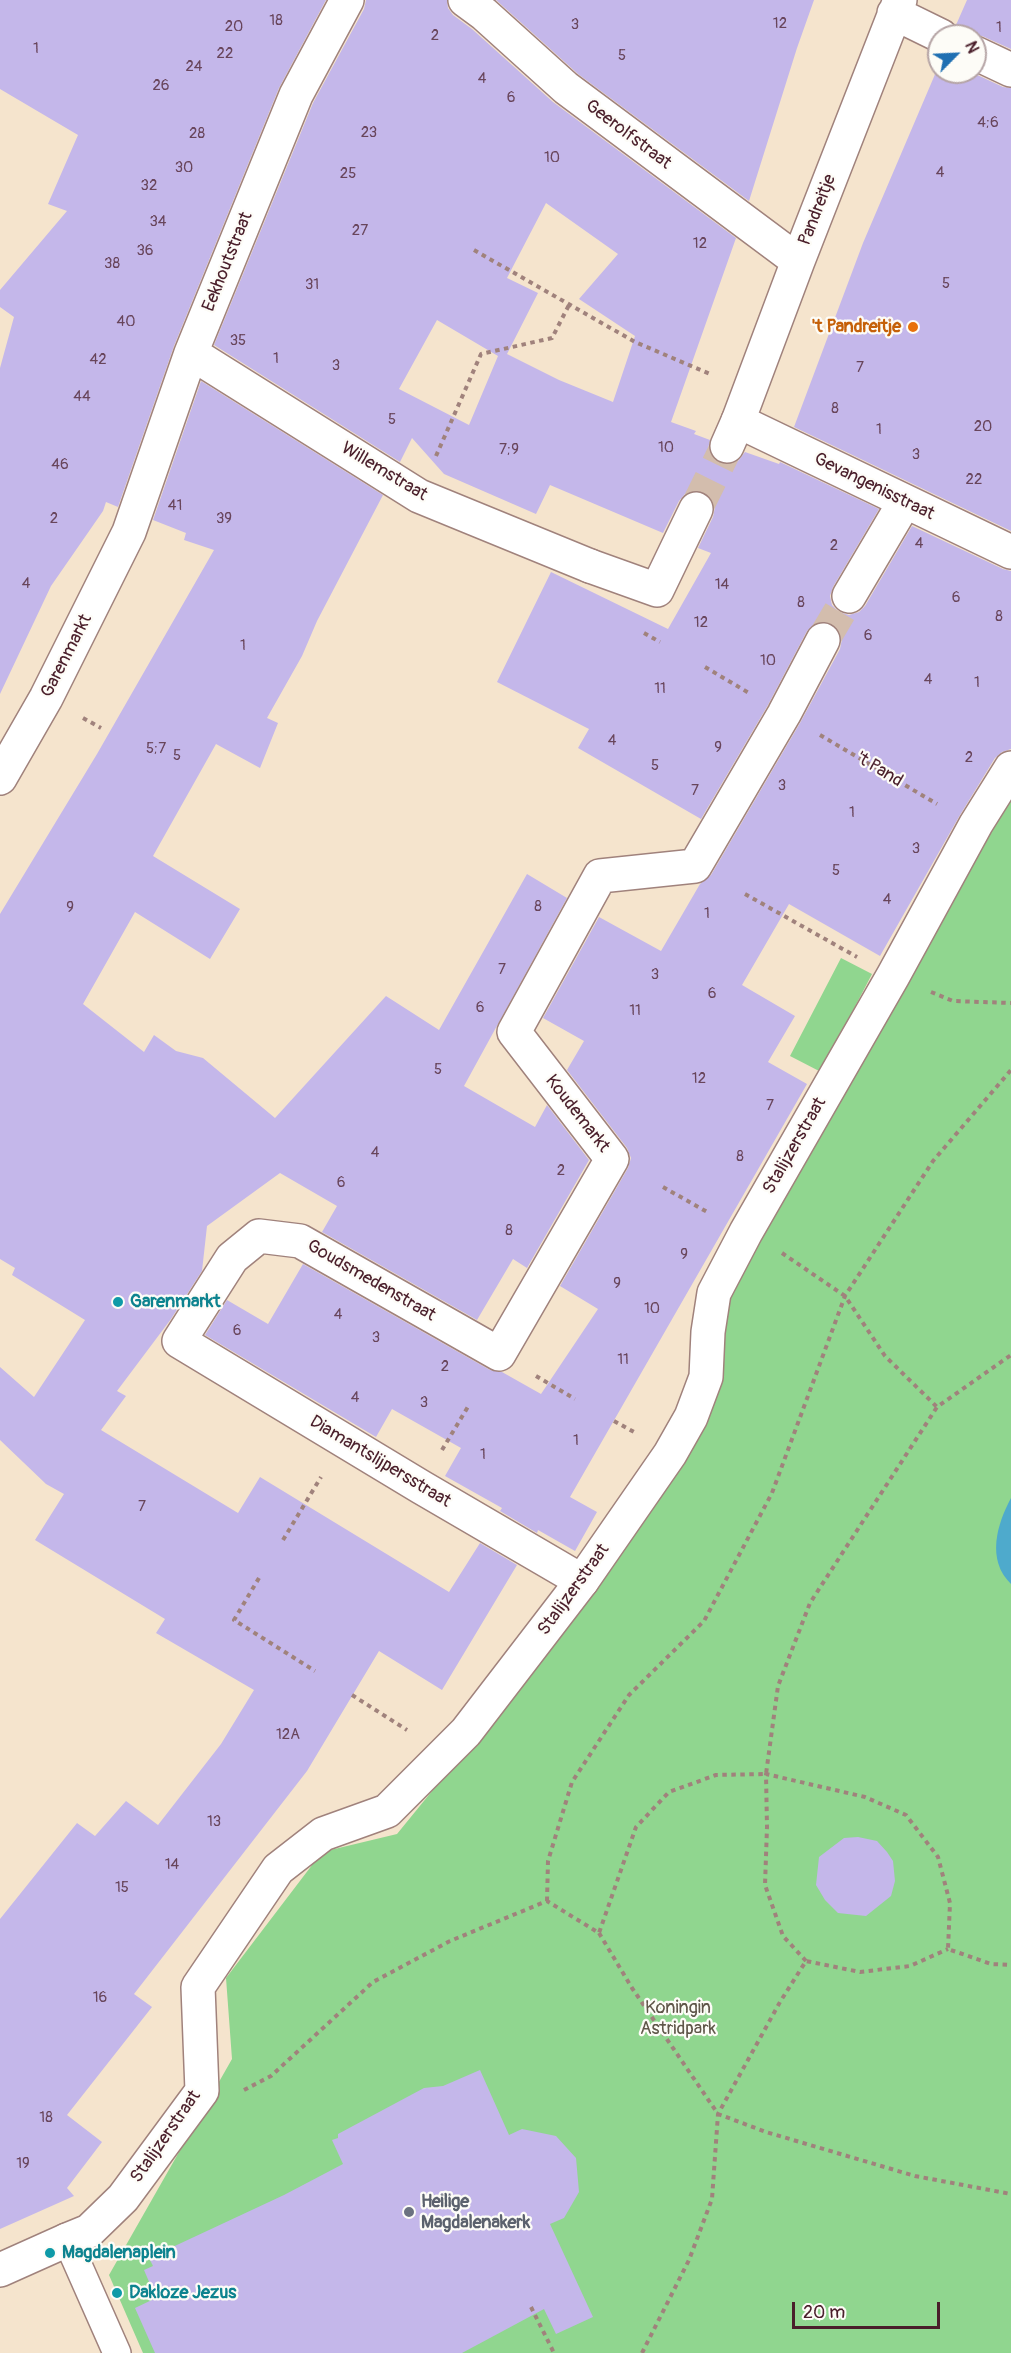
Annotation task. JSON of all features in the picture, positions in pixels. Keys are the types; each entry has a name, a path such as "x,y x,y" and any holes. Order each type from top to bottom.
{"street":[{"name":"Eekhoutstraat","path":"129,532 191,353 296,95 347,0"},
{"name":"Geerolfstraat","path":"465,0 484,14 566,88 798,261"},
{"name":"Pandreitje","path":"732,434 897,6"},
{"path":"897,6 927,26"},
{"path":"987,59 1011,70"},
{"name":"Willemstraat","path":"191,353 419,496 590,566 657,590 696,509"},
{"name":"Gevangenisstraat","path":"732,434 904,502 1011,552"},
{"path":"849,596 904,502"},
{"name":"Garenmarkt","path":"0,778 46,698 129,532"},
{"path":"784,714 823,640"},
{"name":"Koudemarkt","path":"499,1354 612,1159 514,1032 600,876 695,866 784,714"},
{"name":"Stalijzerstraat","path":"0,2270 89,2231 123,2198 202,2091 198,1987 278,1869 323,1834 387,1811 446,1753 473,1723 582,1581 670,1454 691,1417 706,1377 708,1332 714,1293 976,824 1011,768"},
{"name":"Goudsmedenstraat","path":"179,1341 232,1258 259,1236 300,1241 499,1354"},
{"name":"Diamantslijpersstraat","path":"179,1341 582,1581"}],"lane":[{"path":"67,2240 117,2353"}],"path":[{"path":"474,250 634,342 749,391"},
{"path":"419,496 481,354 552,338 569,305"},
{"name":"'t Pand","path":"705,668 956,815 976,824"},
{"path":"745,894 893,976 953,1001 1011,1003"},
{"path":"547,1901 548,1861 572,1782 629,1695 704,1621 772,1493 845,1296 933,1161 1011,1070"},
{"path":"663,1187 747,1231 845,1296 885,1356 937,1407"},
{"path":"1011,1355 937,1407 810,1603 778,1686 766,1774 765,1885 783,1936 806,1961 860,1972 910,1966 948,1949 991,1964 1011,1965"},
{"path":"421,1487 469,1405"},
{"path":"283,1540 343,1440"},
{"path":"259,1578 234,1620 315,1671"},
{"path":"352,1695 446,1753"},
{"path":"599,1933 636,1827 669,1792 716,1775 766,1774 865,1797 906,1815 938,1857 950,1903 948,1949"},
{"path":"547,1901 599,1933 632,1988 718,2114 766,2132 915,2175 1011,2194"},
{"path":"202,2091 227,2098 271,2076 373,1982 450,1941 547,1901"},
{"path":"642,2353 689,2260 712,2199 718,2114 780,2002 806,1961"},
{"path":"531,2307 554,2353"}],"green space":[{"name":"Koningin Astridpark","path":"1011,790 1011,2353 143,2353 109,2275 232,2059 226,1978 322,1852 397,1834 450,1769 668,1481 729,1280"},
{"path":"841,958 872,974 821,1072 790,1056"}],"water":[{"path":"1011,1498 1011,1584 998,1564 996,1542 998,1530"}],"building":[{"path":"0,0 326,0 279,88 174,346 118,507 106,502 103,511 51,586 0,694 0,368 14,317 0,307 0,290 67,211 48,204 78,135 0,89"},
{"path":"366,0 447,0 448,8 453,15 472,29 553,102 736,238 671,422 696,431 694,434 710,440 708,449 712,457 720,463 730,465 738,461 745,452 779,464 780,462 879,509 833,587 830,596 832,605 839,612 849,615 859,612 865,606 912,526 1011,571 1011,749 995,758 880,956 789,904 742,985 795,1016 768,1062 807,1084 570,1497 597,1512 575,1551 538,1530 537,1533 500,1511 502,1508 445,1476 461,1448 392,1409 376,1437 205,1335 227,1300 268,1324 303,1264 490,1370 502,1372 541,1394 598,1309 560,1286 628,1168 631,1158 627,1148 567,1070 584,1041 543,1018 599,917 661,951 700,884 711,875 800,723 840,649 842,639 838,630 831,623 822,621 807,631 768,705 701,819 578,748 589,729 497,682 551,572 668,629 711,553 698,548 713,517 715,507 711,498 704,492 695,490 685,494 663,533 550,485 536,514 444,474 412,438 400,462 214,345 313,103 364,9","holes":["546,203 618,254 579,299 635,336 613,402 559,380 507,354 538,293 507,278","437,320 498,356 469,425 399,389"]},
{"path":"496,0 814,0 749,201 578,74"},
{"path":"967,0 1011,0 1011,49 987,38 987,24 956,24"},
{"path":"987,80 1011,88 1011,531 794,427 863,243 931,84 987,84"},
{"path":"201,381 383,495 317,621 302,656 267,718 278,723 260,768 216,744 153,856 240,909 210,959 135,912 83,1004 144,1052 154,1035 176,1051 203,1058 275,1118 386,996 439,1030 527,874 567,898 464,1086 535,1127 547,1105 589,1160 527,1268 513,1259 477,1320 322,1232 337,1206 280,1173 207,1226 202,1271 171,1319 117,1391 126,1396 101,1430 238,1513 260,1477 449,1592 480,1543 517,1565 442,1690 379,1651 307,1771 134,1994 152,2007 67,2115 102,2142 67,2188 74,2196 0,2229 0,1919 77,1823 95,1836 126,1801 158,1825 221,1744 254,1690 156,1633 165,1619 35,1540 64,1494 46,1484 0,1440 0,1367 34,1397 85,1320 12,1275 15,1268 0,1259 0,914 97,754 214,550 184,540 186,533 153,520"},
{"path":"858,1837 877,1841 893,1861 895,1881 891,1896 866,1916 838,1913 825,1900 816,1885 819,1857 844,1838"},
{"name":"Heilige Magdalenakerk","path":"480,2070 509,2135 522,2129 556,2136 576,2158 579,2192 564,2218 550,2224 593,2317 556,2334 544,2309 462,2353 155,2353 135,2308 156,2298 144,2270 153,2266 149,2258 284,2195 343,2164 332,2140 338,2138 338,2134 424,2088 443,2086"}],"tunnel":[{"path":"696,509 727,446"},
{"path":"823,640 849,596"}],"place":[{"name":"'t Pandreitje","path":"913,327"},
{"name":"Garenmarkt","path":"118,1302"},
{"name":"Heilige Magdalenakerk","path":"409,2212"},
{"name":"Magdalenaplein","path":"50,2253"},
{"name":"Dakloze Jezus","path":"117,2293"}]}
